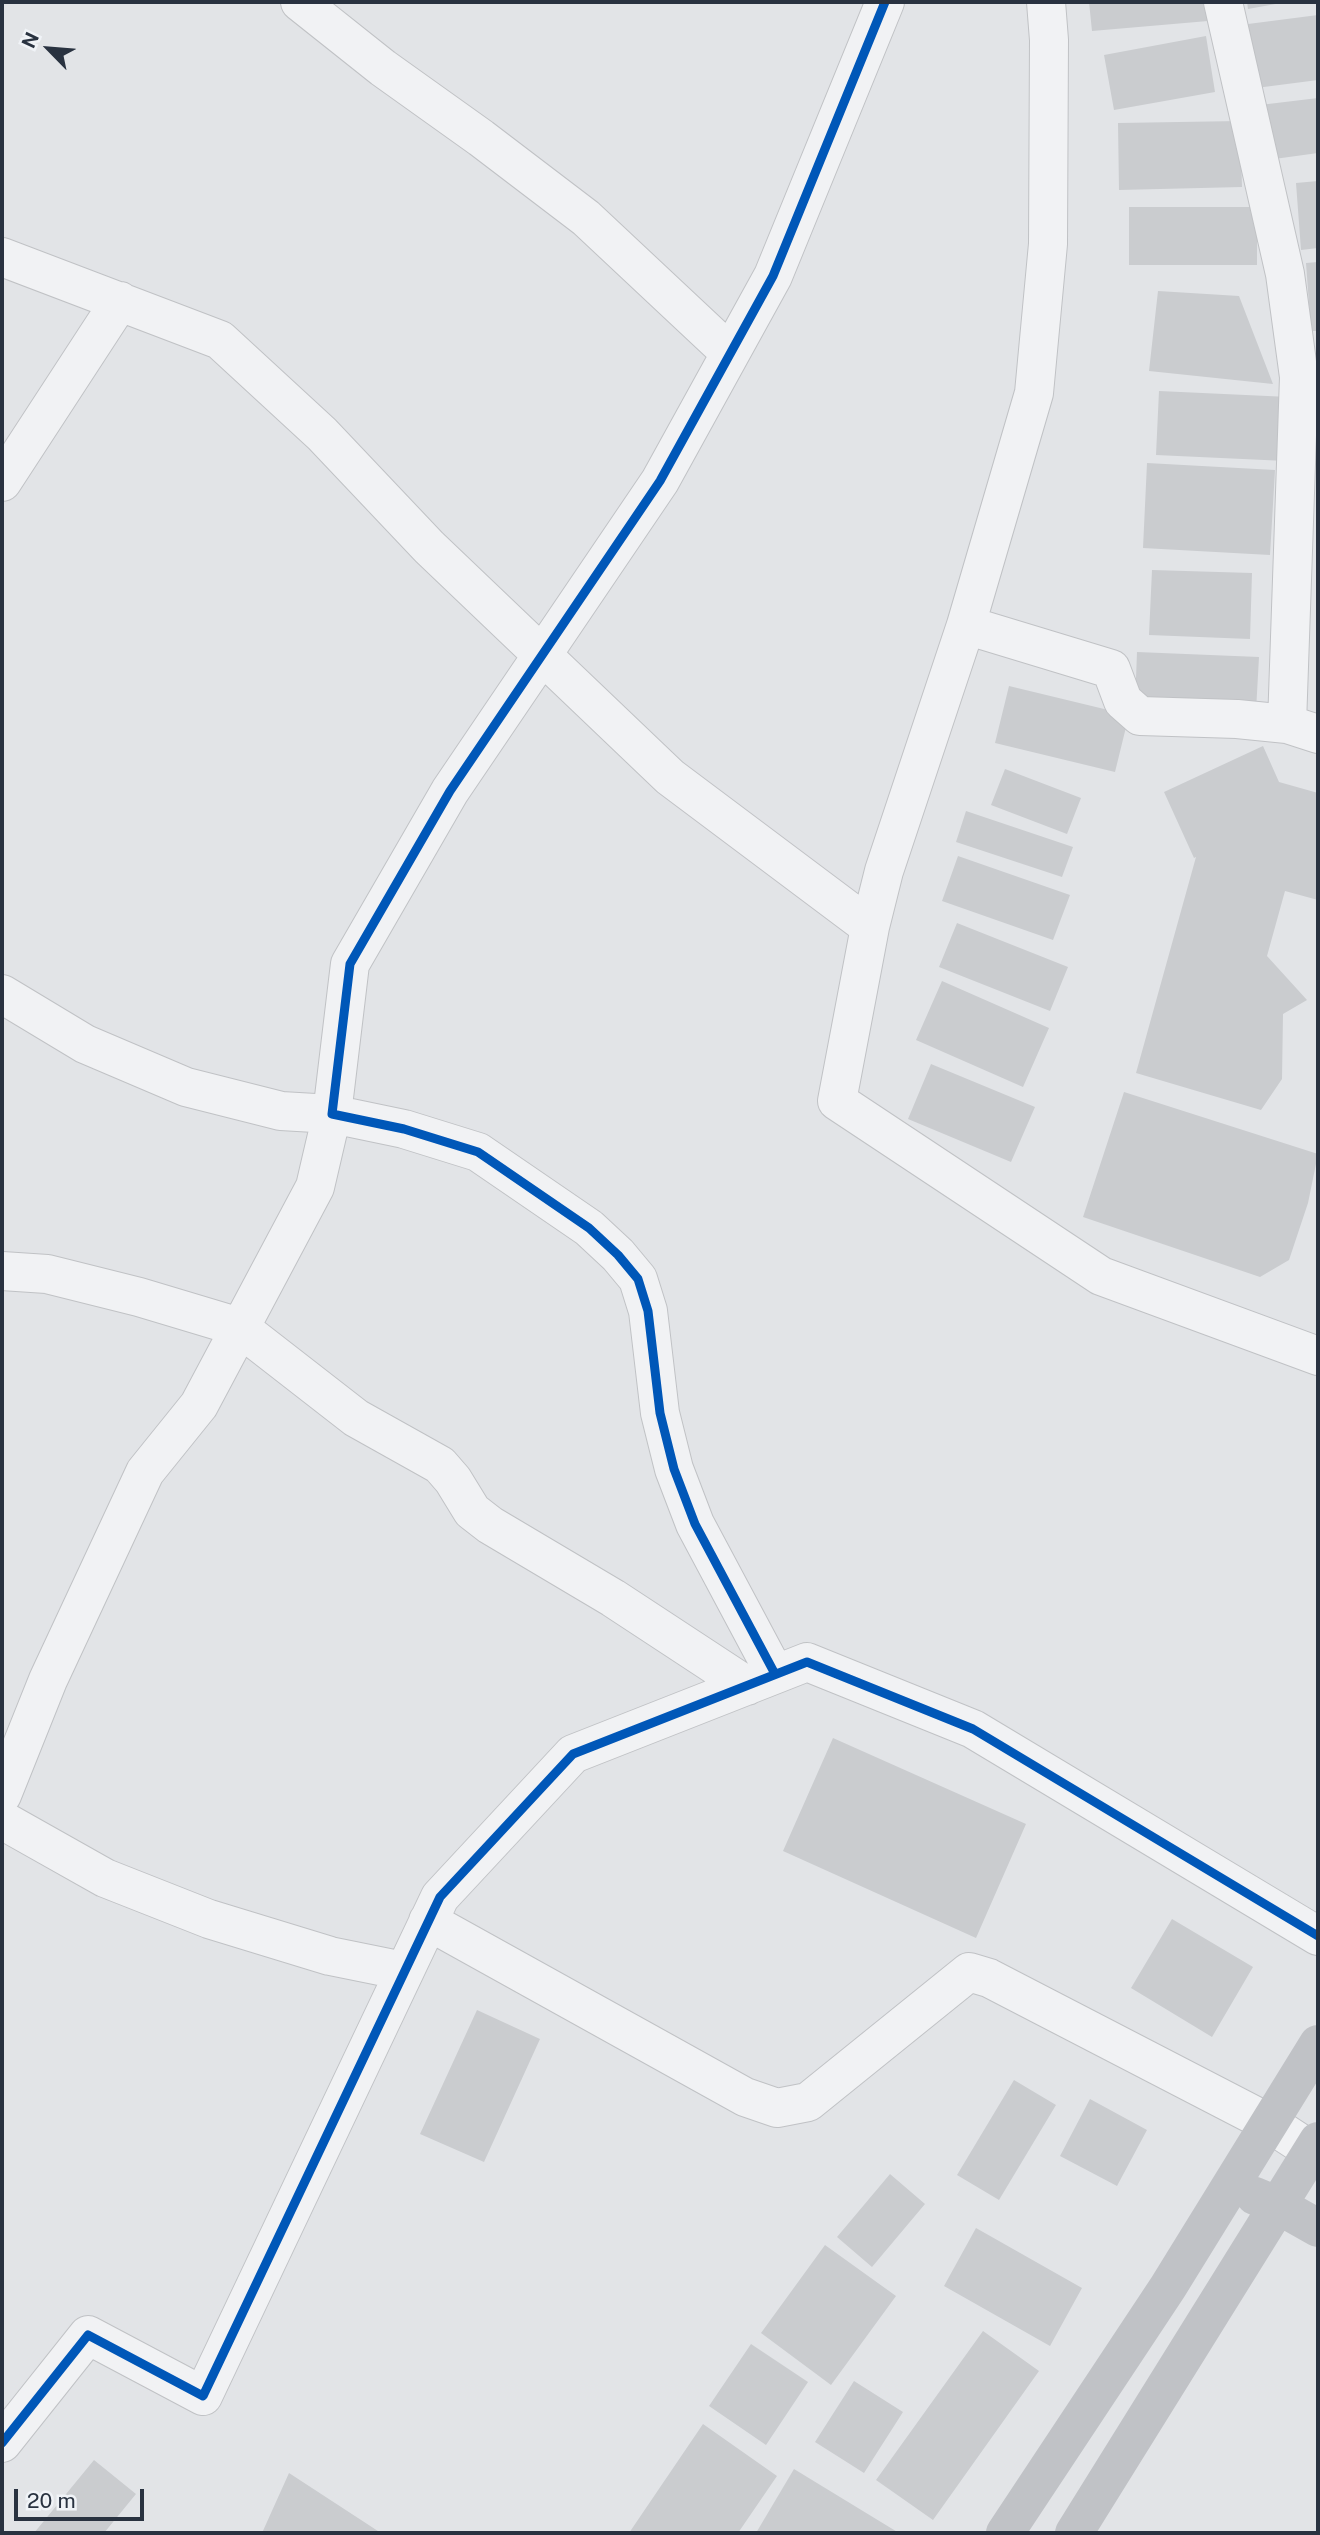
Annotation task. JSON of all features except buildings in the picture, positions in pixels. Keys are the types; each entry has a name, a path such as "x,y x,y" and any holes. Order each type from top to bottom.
{"street":[{"path":"2,1795 48,1680 145,1472 199,1405 315,1187 332,1114 350,964 450,792 660,481 773,276 886,2"},
{"path":"1046,2 1049,40 1048,244 1034,393 966,625 884,872 870,927 837,1101 1101,1276 1318,1356"},
{"path":"966,625 1111,669 1123,701 1140,716 1237,719 1303,729 1298,377 1285,274 1223,2"},
{"path":"304,3 383,68 586,218 730,353"},
{"path":"2,257 220,340 322,434 429,547 670,777 870,927"},
{"path":"2,482 120,301"},
{"path":"2,994 85,1044 186,1087 281,1111 332,1114 404,1129 478,1152 589,1228 618,1255 638,1279 648,1311 660,1413 674,1469 761,1680"},
{"path":"2,1271 47,1275 139,1297 239,1327 356,1418 440,1465 453,1480 472,1511 490,1525 613,1598 761,1680"},
{"path":"2,2443 88,2335 204,2396 440,1897 573,1754 807,1662 974,1729 1318,1936"},
{"path":"2,1820 105,1878 209,1919 330,1956 404,1971"},
{"path":"428,1921 745,2097 777,2108 808,2102 970,1972 989,1978 1315,2146 1074,2533"},
{"path":"1005,2533 1168,2287 1318,2044"},
{"path":"1231,2185 1279,2206 1318,2228"}],"cycle path":[{"path":"775,1674 695,1524 674,1469 660,1413 648,1311 638,1279 618,1255 589,1228 478,1152 404,1129 332,1114 350,964 450,791 660,481 773,276 885,2"},
{"path":"2,2443 88,2335 203,2396 440,1897 573,1754 807,1662 973,1729 1318,1936"}]}
